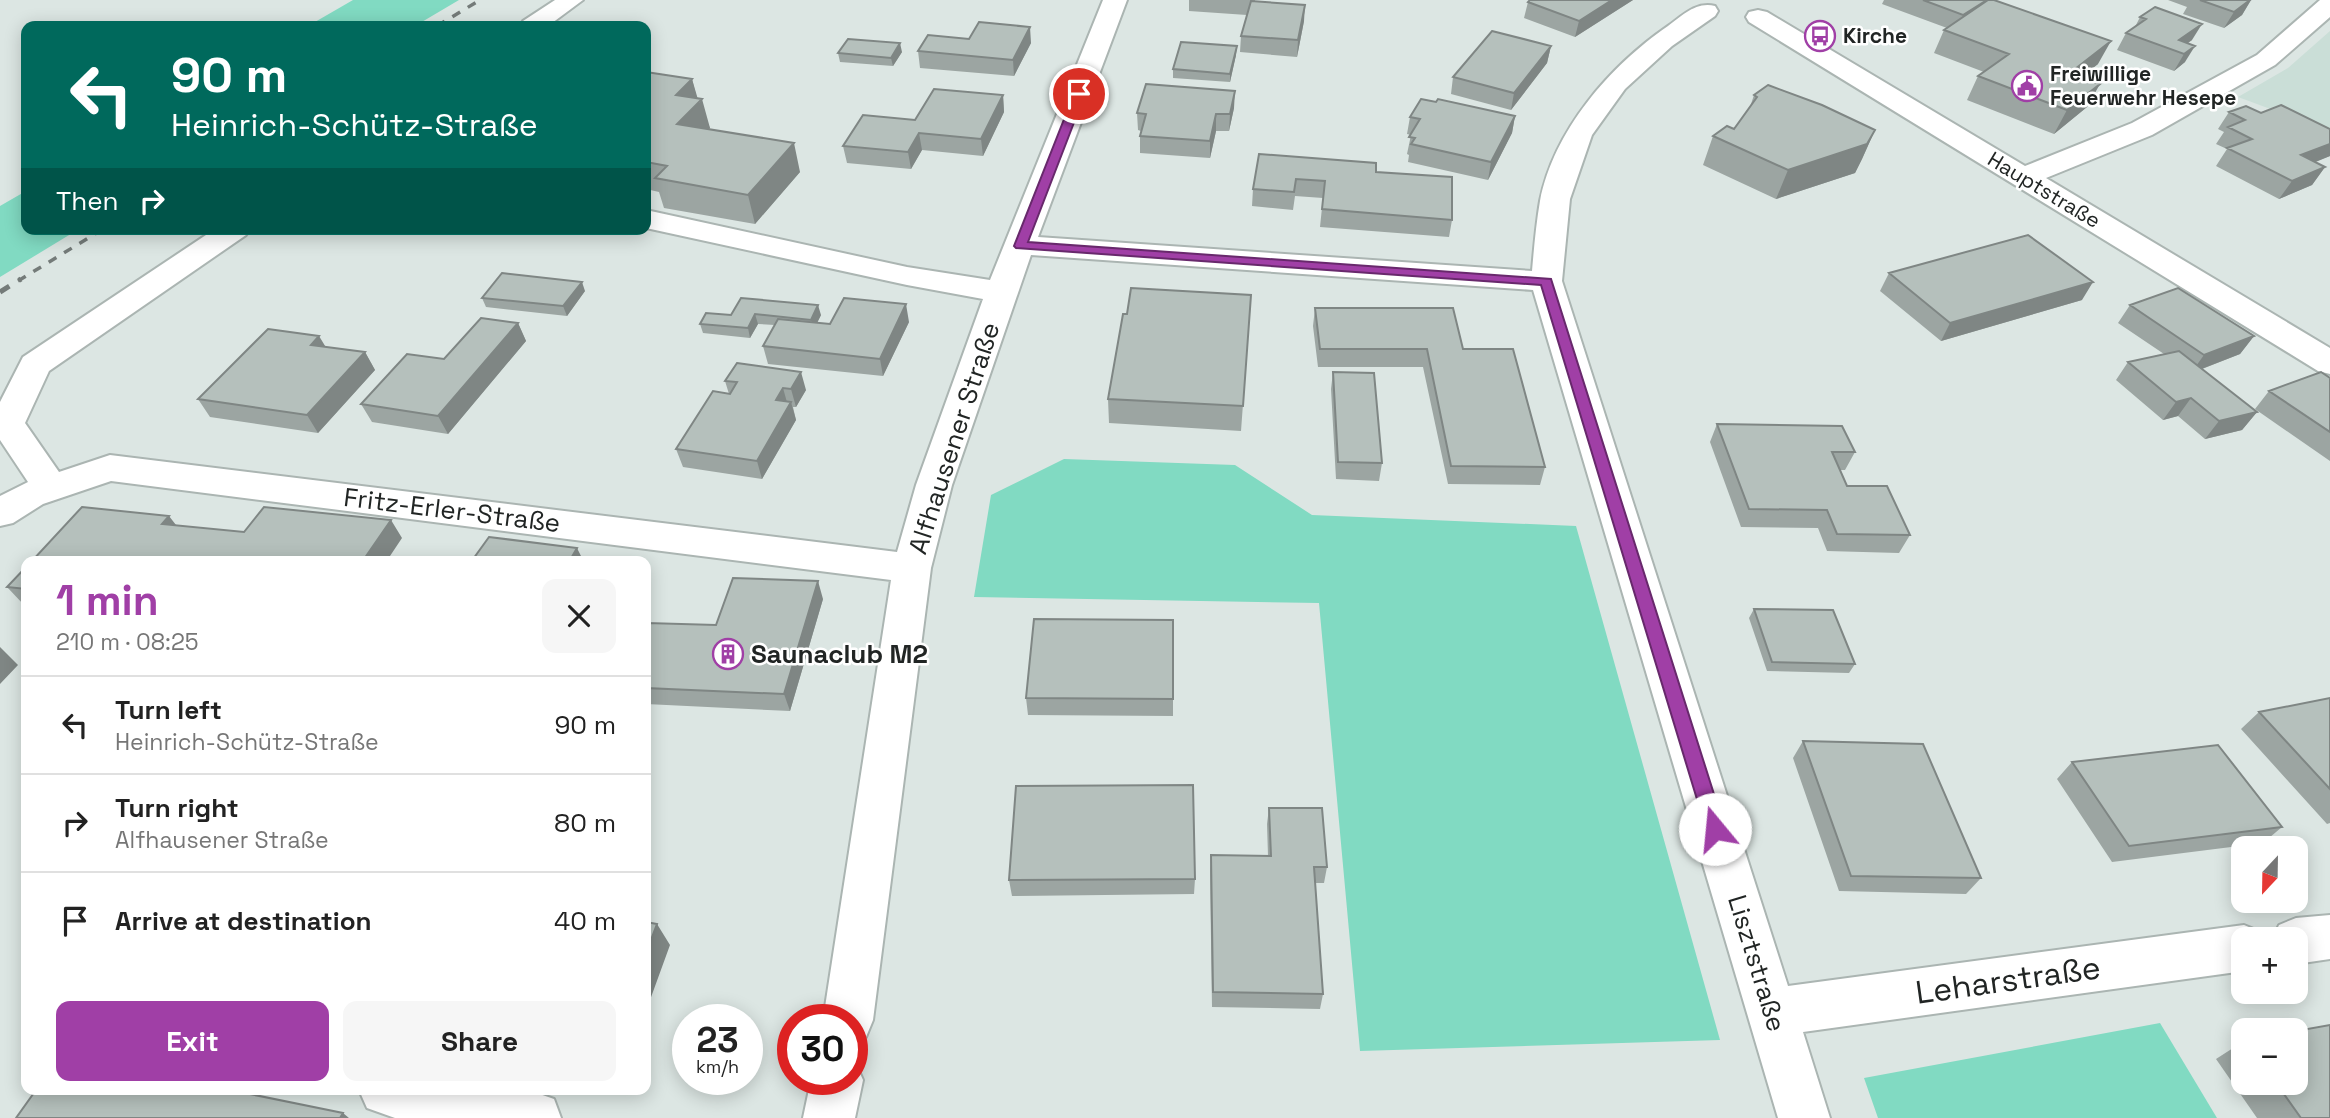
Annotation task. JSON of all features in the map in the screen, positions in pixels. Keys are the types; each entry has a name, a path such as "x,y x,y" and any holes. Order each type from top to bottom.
{"street":[{"path":"540,21 571,0"},
{"name":"Alfhausener Straße","path":"850,1004 912,568 933,485 1001,292 1115,0"},
{"path":"2024,177 2142,129 2266,60 2330,4"},
{"name":"Hauptstraße","path":"1732,11 2024,177 2330,363"},
{"name":"Lisztstraße","path":"1732,11 1663,41 1616,83 1578,135 1555,199 1546,281 1804,1118"},
{"path":"651,220 907,275 1001,292"},
{"path":"50,488 7,424 35,365 226,235"},
{"path":"1020,246 1546,281"},
{"name":"Fritz-Erler-Straße","path":"0,513 50,488 110,468 912,568"},
{"path":"2308,940 2330,937"},
{"name":"Leharstraße","path":"1772,1012 2231,950"},
{"path":"412,1095 536,1118"},
{"path":"829,1118 834,1095"}],"shaded area":[{"path":"2330,31 2330,131 2238,97 2288,68"}],"green space":[{"path":"353,0 459,0 423,21 317,21"},
{"path":"21,194 21,235 69,235 0,277 0,206"},
{"path":"1064,459 1235,465 1312,515 1576,526 1720,1040 1360,1051 1319,603 974,597 991,495"},
{"path":"2160,1023 2217,1118 1878,1118 1864,1078"}],"building":[{"path":"1612,0 1579,21 1528,2"},
{"path":"1923,0 1987,0 1963,15"},
{"path":"1988,0 2111,41 2070,73 2100,84 2067,110 1978,76 2009,54 1944,30"},
{"path":"2200,0 2250,0 2234,12"},
{"path":"1251,1 1305,5 1298,40 1241,36"},
{"path":"2155,7 2202,24 2179,40 2195,46 2184,54 2126,33 2146,19 2140,17"},
{"path":"979,22 1030,27 1013,60 918,51 928,35 969,39"},
{"path":"1492,31 1551,46 1514,93 1453,77"},
{"path":"848,39 900,43 891,58 838,53"},
{"path":"1181,42 1237,46 1230,74 1173,69"},
{"path":"651,73 692,79 676,95 702,99 677,124 794,143 748,195 655,178 667,166 651,163"},
{"path":"1146,84 1235,91 1230,114 1216,114 1210,141 1140,136 1146,114 1137,113"},
{"path":"1768,85 1822,105 1875,130 1867,144 1788,170 1713,136 1727,126 1734,129 1757,97 1754,95"},
{"path":"934,89 1003,95 981,139 919,133 908,152 843,146 863,115 915,120"},
{"path":"1421,99 1436,102 1438,99 1515,116 1491,162 1411,144 1415,138 1409,137 1420,119 1410,117"},
{"path":"2281,105 2330,129 2330,144 2301,155 2325,167 2292,181 2227,148 2252,139 2228,127 2245,120 2229,112 2246,106 2261,113"},
{"path":"1259,154 1376,163 1376,172 1452,177 1452,220 1322,209 1325,181 1296,179 1294,192 1253,189"},
{"path":"2028,235 2093,282 1950,323 1889,273"},
{"path":"502,273 582,282 563,306 482,298"},
{"path":"1131,288 1251,295 1243,406 1108,399 1123,314 1127,314"},
{"path":"2178,288 2254,336 2204,355 2130,305"},
{"path":"741,298 818,305 811,320 755,314 748,328 700,324 706,313 731,315"},
{"path":"844,298 906,304 880,359 763,346 778,319 830,324"},
{"path":"1315,308 1453,308 1463,349 1513,349 1545,467 1451,466 1427,349 1320,349"},
{"path":"481,318 518,323 438,416 361,404 407,354 444,359"},
{"path":"268,329 319,336 311,345 365,352 307,415 198,399"},
{"path":"2179,351 2257,412 2219,421 2191,398 2176,402 2128,362"},
{"path":"737,363 801,372 791,389 783,388 776,400 791,402 757,461 676,449 713,391 730,394 737,382 725,381"},
{"path":"1333,372 1374,373 1382,463 1338,462"},
{"path":"2321,372 2330,378 2330,432 2269,391"},
{"path":"1717,424 1842,426 1855,452 1832,452 1847,486 1887,486 1910,535 1837,534 1827,510 1749,509"},
{"path":"82,507 169,516 162,524 244,532 264,507 391,520 366,556 37,556"},
{"path":"489,537 577,548 572,556 475,556"},
{"path":"21,572 21,588 7,587"},
{"name":"Saunaclub M2","path":"733,578 818,581 784,694 651,688 651,623 716,625"},
{"path":"1754,609 1833,610 1855,664 1772,662"},
{"path":"1034,619 1173,620 1173,699 1026,698"},
{"path":"2330,698 2330,789 2259,712"},
{"path":"1803,741 1923,744 1981,878 1851,876"},
{"path":"2218,745 2282,827 2129,846 2072,762"},
{"path":"1193,785 1195,879 1009,880 1016,786"},
{"path":"1269,808 1322,808 1327,867 1314,867 1323,994 1213,992 1211,855 1271,856"},
{"path":"651,923 657,924 651,940"},
{"path":"2330,1025 2330,1118 2301,1118 2285,1095 2308,1095 2308,1029"},
{"path":"32,1095 255,1095 343,1113 340,1118 16,1118"}],"railway":[{"path":"445,21 480,0"},
{"path":"18,281 93,235"},
{"path":"0,292 21,279"}],"place":[{"name":"Kirche","path":"1820,36"},
{"name":"Freiwillige Feuerwehr Hesepe","path":"2027,86"},
{"name":"Saunaclub M2","path":"728,654"}],"route":[{"path":"1079,94 1020,246 1546,281 1715,829"}]}
